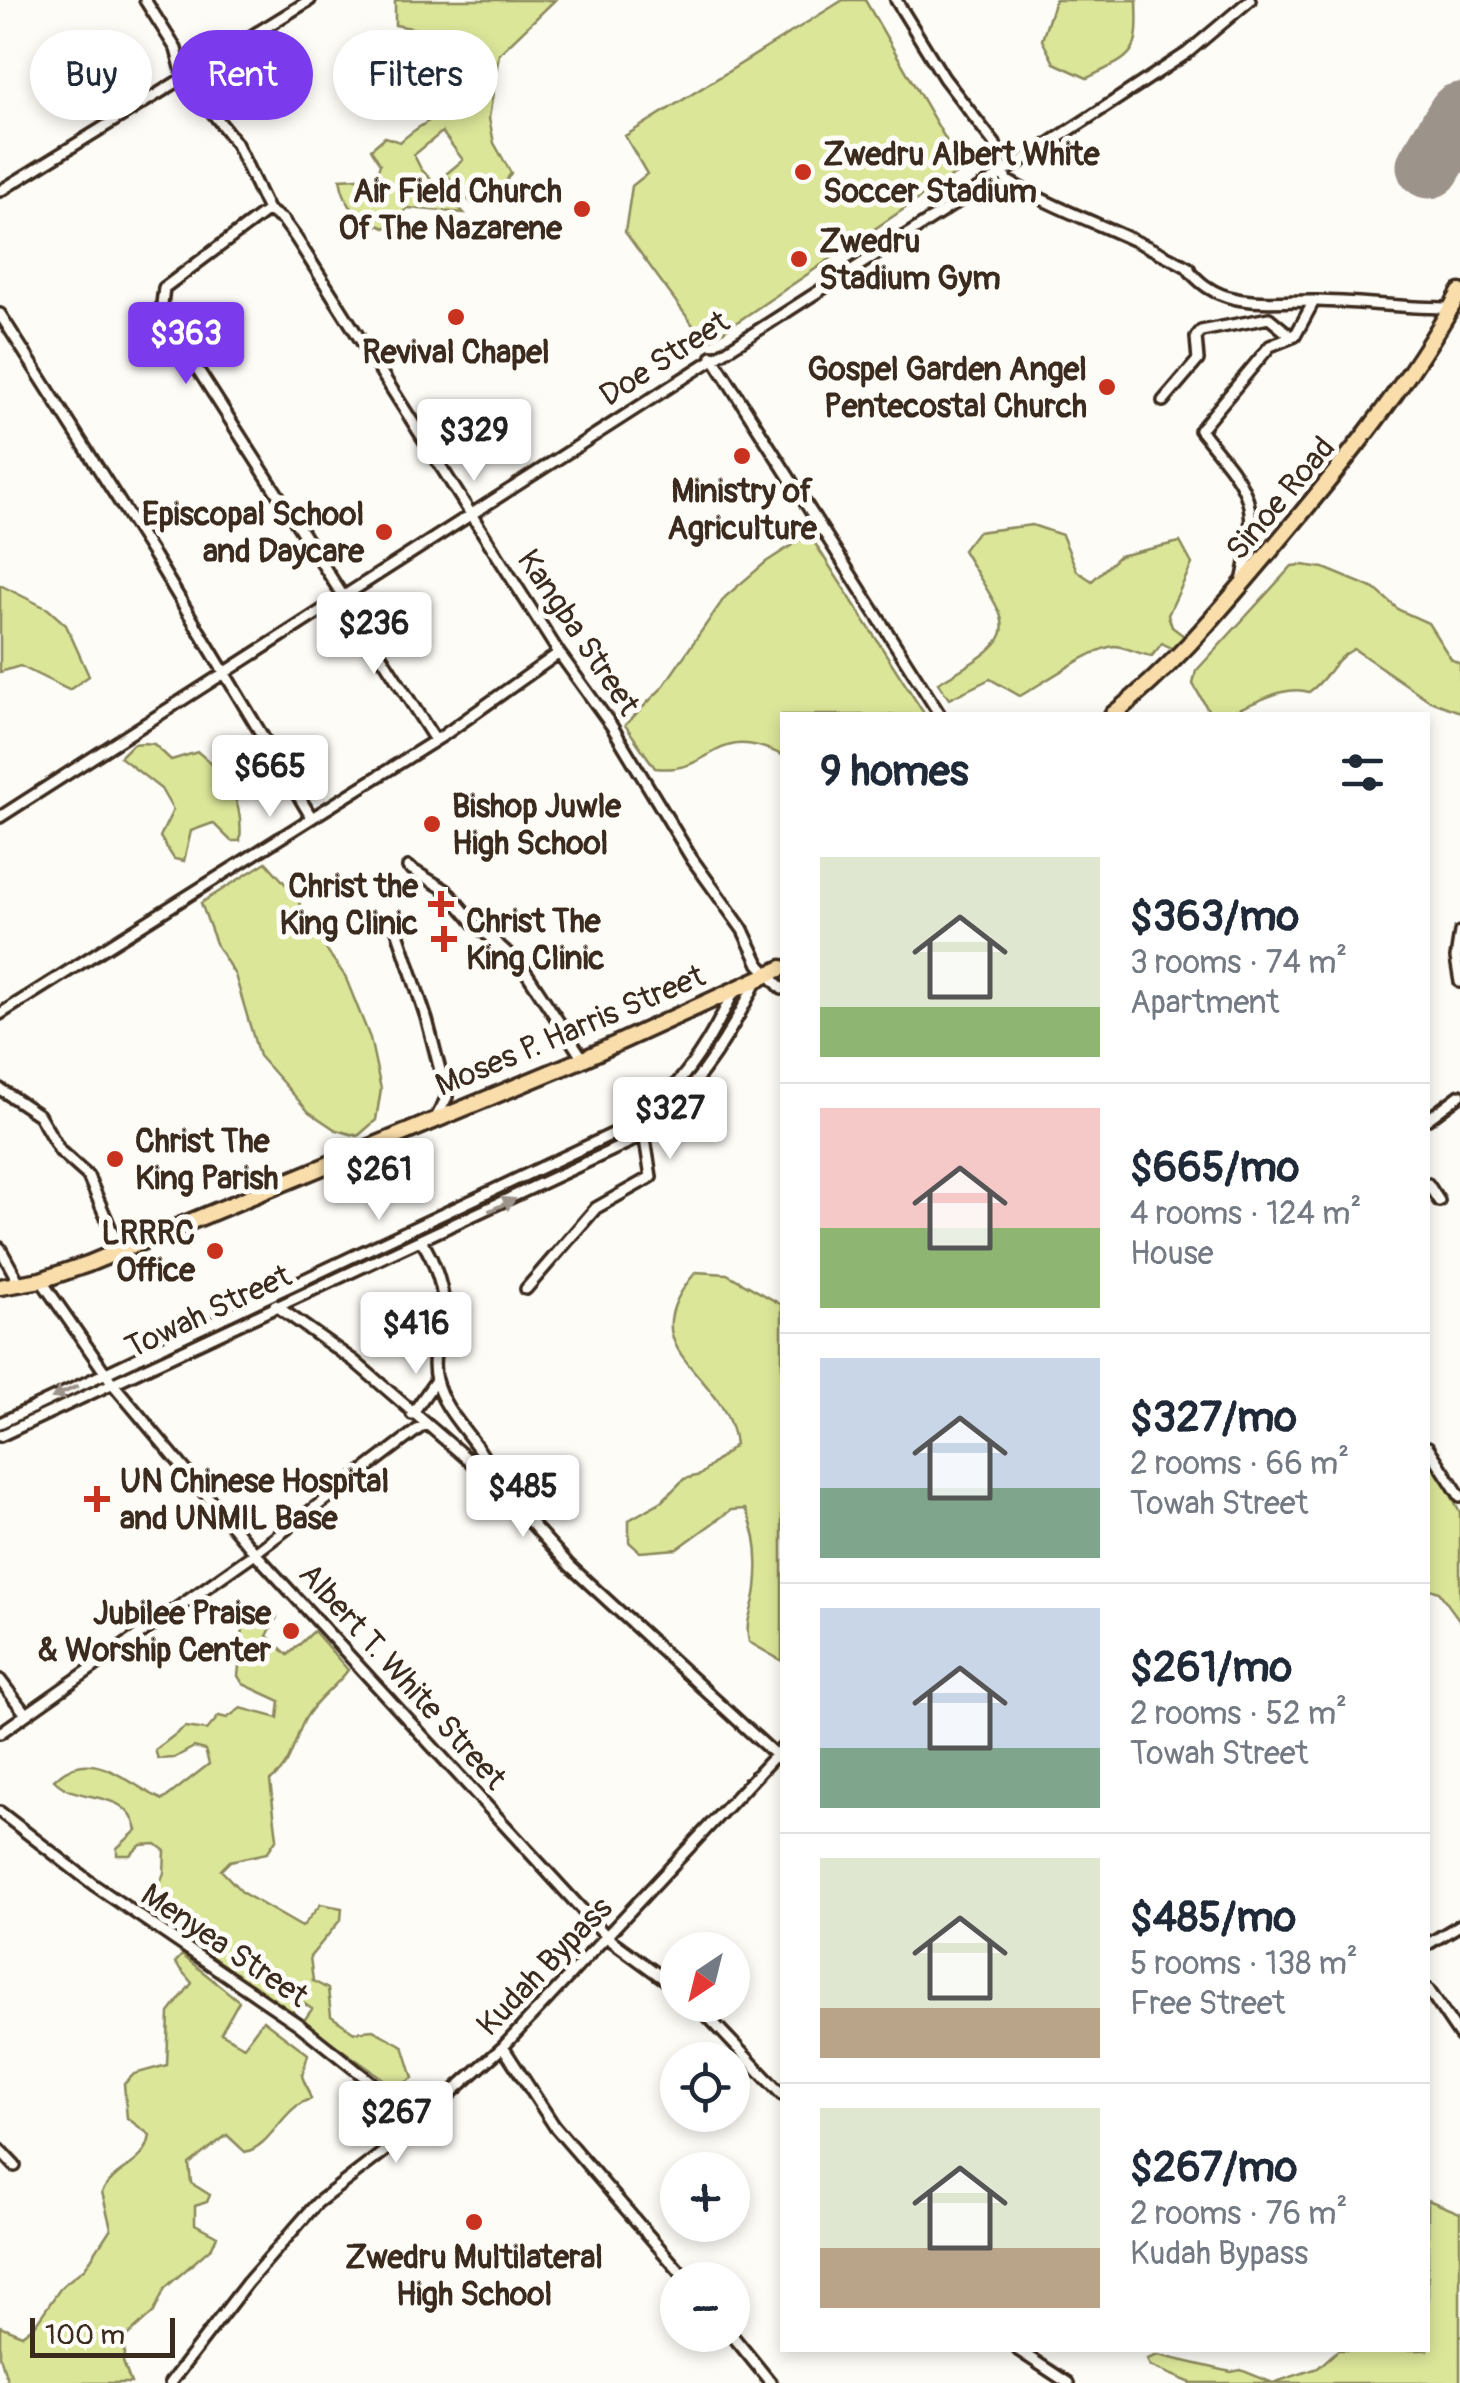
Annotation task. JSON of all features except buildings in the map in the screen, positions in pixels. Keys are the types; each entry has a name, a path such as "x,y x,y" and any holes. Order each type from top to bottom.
{"highway":[{"name":"Sinoe Road","path":"1116,712 1156,679 1240,590 1382,418 1460,292"},
{"name":"Moses P. Harris Street","path":"0,1287 41,1280 120,1250 583,1059 770,975"}],"street":[{"name":"Kangba Street","path":"144,0 172,43"},
{"path":"265,30 310,0"},
{"path":"896,0 944,78 995,144 1006,180 1054,209 1153,247 1188,268 1195,280 1234,298 1269,305 1314,300 1451,308"},
{"name":"Doe Street","path":"0,817 1187,53 1250,0"},
{"path":"0,191 172,82"},
{"name":"Kangba Street","path":"218,120 236,143 268,210 283,220 296,238 559,653 612,725 692,859 743,930 759,964 770,975"},
{"path":"268,210 164,288 161,312 346,595 435,740"},
{"path":"1240,590 1250,544 1249,492 1200,430 1270,346 1292,337 1314,300"},
{"path":"0,314 310,815"},
{"path":"1163,401 1198,360 1196,337 1201,331 1269,318 1292,337"},
{"path":"712,356 938,712"},
{"path":"0,1014 118,936 267,847 310,815 435,740 559,653"},
{"path":"408,868 446,890 522,966 583,1059"},
{"path":"396,927 428,1020 446,1097 438,1116"},
{"path":"1460,932 1456,958 1460,982"},
{"name":"Towah Street","path":"0,1436 275,1305 596,1161 655,1125 692,1090 770,975"},
{"name":"Towah Street","path":"0,1423 623,1129 665,1100 682,1080 734,991"},
{"path":"0,1089 39,1115 60,1151 88,1176 120,1250"},
{"path":"1430,1117 1460,1094"},
{"path":"526,1290 596,1208 651,1177 645,1140"},
{"path":"1430,1187 1439,1200"},
{"path":"422,1242 430,1253 444,1306 435,1344 436,1380 453,1418 489,1461 494,1482"},
{"path":"0,1248 18,1281"},
{"name":"Albert T. White Street","path":"41,1280 104,1374 255,1553 608,1938 660,1977"},
{"path":"275,1305 354,1361 494,1482 570,1566 780,1755"},
{"path":"412,1414 436,1380"},
{"path":"0,1732 255,1553 425,1424"},
{"path":"1430,1449 1460,1496"},
{"path":"0,1680 24,1713"},
{"name":"Kudah Bypass","path":"170,2383 247,2283 316,2203 390,2146 503,2047 780,1755"},
{"name":"Menyea Street","path":"0,1812 94,1885 298,2024 391,2098 424,2113"},
{"path":"1430,1943 1460,1925"},
{"path":"1430,1991 1460,2036"},
{"path":"713,2022 780,2093"},
{"path":"503,2047 555,2127 671,2262"},
{"path":"390,2146 405,2130 391,2098"},
{"path":"0,2150 15,2166"},
{"path":"746,2352 772,2383"},
{"path":"1021,2352 1068,2383"}],"green space":[{"path":"395,0 555,0 499,54 498,60 498,30 417,30 395,25"},
{"name":"Zwedru Albert White Soccer Stadium","path":"843,0 865,0 963,169 706,343 625,232 632,186 647,174 625,136"},
{"path":"1055,0 1137,0 1137,32 1131,51 1116,64 1087,78 1054,63 1042,40"},
{"path":"430,120 489,120 494,143 511,173 501,189 472,204 446,174 463,160 442,132 414,155 421,169 464,213 408,208 385,228 354,211 345,198 340,179 376,177 380,164 371,149 385,137 400,142"},
{"path":"1032,525 1062,535 1077,571 1092,581 1119,556 1180,542 1192,564 1168,615 1172,627 1192,642 1180,653 1162,643 1152,656 1123,647 1105,648 1020,696 990,679 949,699 938,683 987,652 999,640 1003,628 992,598 963,550 977,532"},
{"path":"809,534 923,712 780,712 780,754 741,744 727,746 690,764 655,768 625,725 662,688 725,597 766,562"},
{"path":"1292,566 1324,568 1375,589 1399,610 1428,623 1451,659 1460,664 1460,712 1430,701 1354,649 1340,658 1309,692 1285,691 1230,712 1209,712 1193,684 1196,671"},
{"path":"0,585 48,609 66,625 89,676 69,690 20,666 0,672"},
{"path":"133,744 154,744 171,760 198,752 209,761 232,791 239,814 240,841 231,841 213,823 191,831 184,861 174,859 160,837 173,810 161,789 120,757"},
{"path":"266,862 296,896 311,928 345,976 370,1038 381,1089 376,1120 358,1136 336,1130 309,1112 259,1056 235,975 217,946 201,903"},
{"path":"696,1272 727,1274 780,1304 780,1660 749,1642 757,1557 753,1528 745,1509 731,1510 677,1549 640,1552 629,1542 629,1520 662,1501 684,1479 700,1475 735,1445 728,1419 716,1398 675,1343 671,1323 677,1300"},
{"path":"1430,1456 1460,1512 1460,1621 1439,1592 1430,1589"},
{"path":"270,1607 277,1617 267,1636 288,1655 314,1631 348,1670 309,1712 288,1760 270,1781 277,1838 267,1853 230,1861 221,1870 243,1893 302,1927 321,1904 342,1908 341,1919 310,1957 313,1981 328,1989 331,2016 354,2032 373,2030 403,2046 413,2078 396,2088 303,2022 312,2009 300,2001 291,2013 148,1915 164,1873 165,1851 156,1844 141,1845 130,1855 117,1855 117,1848 137,1830 132,1817 113,1802 64,1788 54,1780 82,1765 95,1766 122,1776 163,1800 209,1764 205,1750 194,1747 174,1758 158,1759 155,1750 185,1727 207,1730 219,1716 227,1718 241,1708 278,1718 280,1701 243,1684 238,1676 243,1628 249,1616"},
{"path":"182,1955 239,2001 221,2033 244,2046 263,2020 308,2054 302,2076 311,2099 293,2109 254,2148 245,2152 227,2135 189,2164 191,2183 210,2195 207,2202 195,2206 195,2224 217,2236 212,2247 165,2288 154,2312 126,2337 123,2362 131,2383 8,2383 0,2356 0,2326 22,2335 35,2325 62,2286 85,2268 111,2228 102,2192 115,2176 137,2160 147,2145 150,2135 127,2118 124,2084 134,2074 167,2065 169,2013 192,1983 175,1963"},
{"path":"1430,2201 1460,2213 1460,2383 1273,2383 1318,2368 1336,2352 1430,2352"},
{"path":"1158,2355 1231,2372 1241,2370 1273,2383 1191,2383 1150,2366 1147,2359"}],"runway":[{"path":"1429,166 1460,115"}],"place":[{"name":"Zwedru Albert White Soccer Stadium","path":"803,172"},
{"name":"Air Field Church Of The Nazarene","path":"582,209"},
{"name":"Zwedru Stadium Gym","path":"799,259"},
{"name":"Revival Chapel","path":"456,317"},
{"name":"Gospel Garden Angel Pentecostal Church","path":"1107,387"},
{"name":"Ministry of Agriculture","path":"742,456"},
{"name":"Episcopal School and Daycare","path":"384,532"},
{"name":"Bishop Juwle High School","path":"432,824"},
{"name":"Christ the King Clinic","path":"441,904"},
{"name":"Christ The King Clinic","path":"444,939"},
{"name":"Christ The King Parish","path":"115,1159"},
{"name":"LRRRC Office","path":"215,1251"},
{"name":"UN Chinese Hospital and UNMIL Base","path":"97,1499"},
{"name":"Jubilee Praise & Worship Center","path":"291,1631"},
{"name":"Zwedru Multilateral High School","path":"474,2222"}]}
